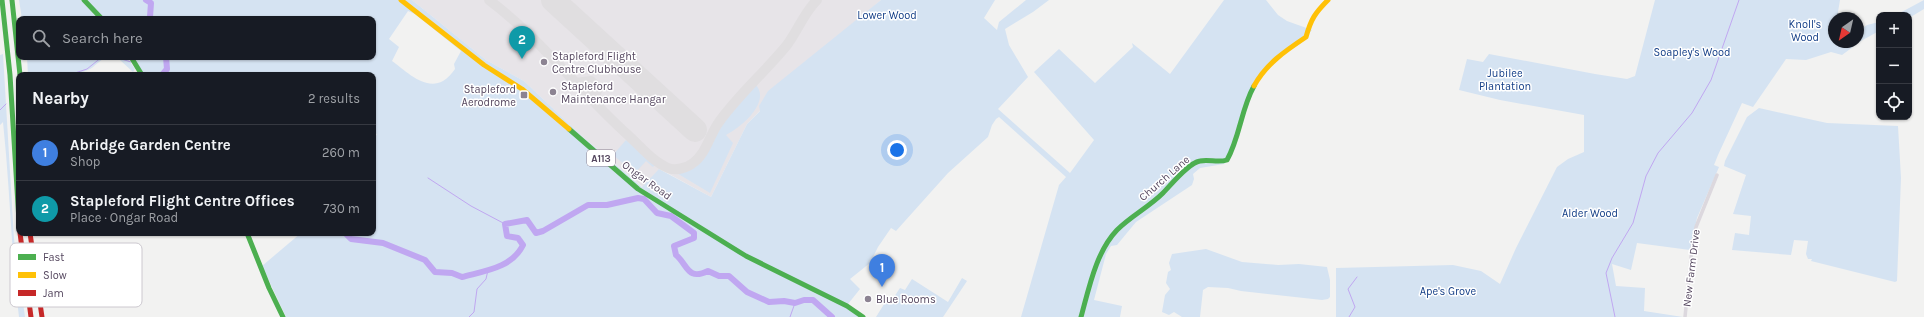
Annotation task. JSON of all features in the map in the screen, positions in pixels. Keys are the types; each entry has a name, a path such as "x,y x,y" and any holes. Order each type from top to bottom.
{"main road":[{"path":"2,0 10,75 16,172"},
{"path":"12,0 16,38"},
{"path":"84,0 99,16"},
{"name":"Ongar Road","path":"401,0 484,64 522,89 638,189 746,256 847,306 863,317"},
{"name":"Church Lane","path":"1081,317 1094,272 1107,244 1117,230 1156,200 1188,168 1199,161 1220,162 1227,160 1233,149 1247,99 1260,74 1279,55 1306,37 1310,21 1328,0"},
{"path":"18,60 20,72"},
{"path":"133,60 140,72"},
{"path":"248,236 283,317"},
{"path":"30,307 31,317"},
{"path":"41,307 42,317"},
{"path":"276,316 279,310"}],"street":[{"name":"New Farm Drive","path":"1685,317 1694,234 1700,213 1717,175"}],"shaded area":[{"name":"Stapleford Aerodrome","path":"412,0 881,0 785,85 747,124 711,197 660,169 643,187 583,137 524,81 486,60"}],"green space":[{"path":"19,0 81,0 95,16 22,16"},
{"name":"Lower Wood","path":"87,0 412,0 486,60 524,81 583,137 642,187 659,169 711,197 747,124 760,111 759,106 768,91 881,0 995,0 984,18 997,30 999,22 1026,0 1049,0 1033,12 1005,29 1009,45 1028,77 998,109 1070,173 1094,140 1034,72 1059,49 1095,83 1133,47 1132,43 1170,74 1224,0 1266,0 1278,15 1287,21 1312,30 1300,44 1279,57 1261,76 1246,108 1231,157 1224,164 1200,168 1193,174 1194,179 1192,185 1136,222 1117,245 1111,246 1106,254 1094,300 1122,306 1120,317 1021,317 1059,185 1066,177 999,117 992,125 988,137 948,173 896,231 891,228 878,247 870,263 850,279 860,289 848,304 862,317 286,317 262,266 297,236 376,236 376,72 142,72 135,60 376,60 376,16 101,16","holes":["408,11 415,14 461,51 454,64 455,69 448,77 443,81 429,84 416,78 392,61 399,47 389,39"]},
{"path":"1655,0 1840,0 1838,12 1828,12 1828,48 1852,48 1842,55 1831,52 1806,60 1786,59 1753,107 1742,103 1714,165 1719,167 1697,218 1690,250 1637,243 1631,270 1612,264 1616,286 1645,288 1644,311 1683,317 1336,317 1336,268 1453,265 1481,271 1500,284 1516,248 1557,167 1568,159 1584,152 1584,115 1500,100 1459,90 1467,59 1483,62 1489,54 1627,79 1635,76"},
{"path":"1924,0 1924,9 1912,16 1912,12 1902,12"},
{"path":"1876,23 1876,33 1864,39 1864,27 1867,25"},
{"path":"3,54 15,243 12,243 3,122 0,125 0,55"},
{"path":"27,60 102,60 88,70 81,72 28,72"},
{"path":"120,60 129,60 135,69 133,72"},
{"path":"755,84 759,91 760,98 758,105 747,120 726,135 733,143 710,193 675,172 687,171 696,166 712,143 726,117"},
{"path":"1759,108 1827,123 1898,126 1901,178 1897,281 1895,282 1811,261 1812,259 1808,259 1806,254 1808,241 1794,240 1791,255 1732,250 1735,233 1749,235 1751,216 1733,214 1746,175 1724,166 1725,161 1747,117"},
{"path":"626,140 655,165 653,167 646,161 635,173 613,155"},
{"path":"1206,249 1242,262 1278,265 1299,264 1327,267 1330,280 1330,297 1322,300 1241,291 1228,288 1208,287 1203,290 1200,317 1182,317 1174,312 1169,315 1162,312 1165,295 1170,289 1166,283 1168,272 1171,270 1169,263 1172,254"},
{"path":"962,278 967,281 943,317 876,317 886,301 890,303 900,288 905,290 912,279 948,302"},
{"path":"18,307 24,307 25,317 19,317"}],"waterway":[{"path":"146,0 151,3 150,16"},
{"path":"1615,317 1606,273 1612,258 1633,223 1646,176 1658,153 1692,113 1711,80 1739,0"},
{"path":"78,72 87,69 98,60"},
{"path":"125,60 131,62"},
{"path":"164,72 167,69 166,60"},
{"path":"0,110 6,104"},
{"path":"428,178 471,206 505,224"},
{"path":"348,236 351,239 383,243 425,260 435,272 452,273 462,277 505,264 518,253 523,245 518,238 507,236 505,224 527,220 536,233 543,231 588,205 607,205 638,198 644,199 657,213 671,216 694,233 694,238 674,246 676,255 692,273 701,274 708,271 719,276 729,276 747,292 769,302 784,301 795,303 804,300 813,300 832,317"},
{"path":"469,317 474,312 477,289 486,279 488,270"},
{"path":"1349,317 1355,307 1348,289 1357,277"},
{"path":"790,317 795,303"}],"taxiway":[{"path":"489,0 526,32 646,153 662,165 674,169 688,166 697,159 705,149 719,122 735,102 787,45 808,10 817,0"},
{"path":"576,83 591,81 598,88 593,101"}],"runway":[{"path":"553,0 695,130"}],"traffic: fast":[{"path":"2,0 10,75 16,172"},
{"path":"12,0 16,38"},
{"path":"84,0 99,16"},
{"path":"18,60 20,72"},
{"path":"133,60 140,72"},
{"path":"1081,317 1098,260 1110,239 1122,225 1158,198 1190,166 1200,161 1227,160 1235,142 1246,104 1254,86"},
{"path":"569,129 638,189 746,256 847,306 863,317"},
{"path":"248,236 269,288 283,317"}],"traffic: slow":[{"path":"401,0 484,65 522,89 569,129"},
{"path":"1254,86 1270,65 1283,53 1306,37 1314,17 1328,0"}],"traffic: jam":[{"path":"20,236 21,243"},
{"path":"30,236 31,243"},
{"path":"30,307 31,317"},
{"path":"41,307 42,317"}],"place":[{"name":"Stapleford Flight Centre Offices","path":"522,59"},
{"name":"Stapleford Flight Centre Clubhouse","path":"544,62"},
{"name":"Stapleford Maintenance Hangar","path":"553,92"},
{"name":"Stapleford Aerodrome","path":"524,95"},
{"name":"Abridge Garden Centre","path":"882,287"},
{"name":"Blue Rooms","path":"868,299"}],"park label":[{"name":"Knoll's Wood","path":"1805,30"},
{"name":"Soapley's Wood","path":"1692,52"},
{"name":"Jubilee Plantation","path":"1505,79"},
{"name":"Alder Wood","path":"1590,213"},
{"name":"Ape's Grove","path":"1448,291"}]}
